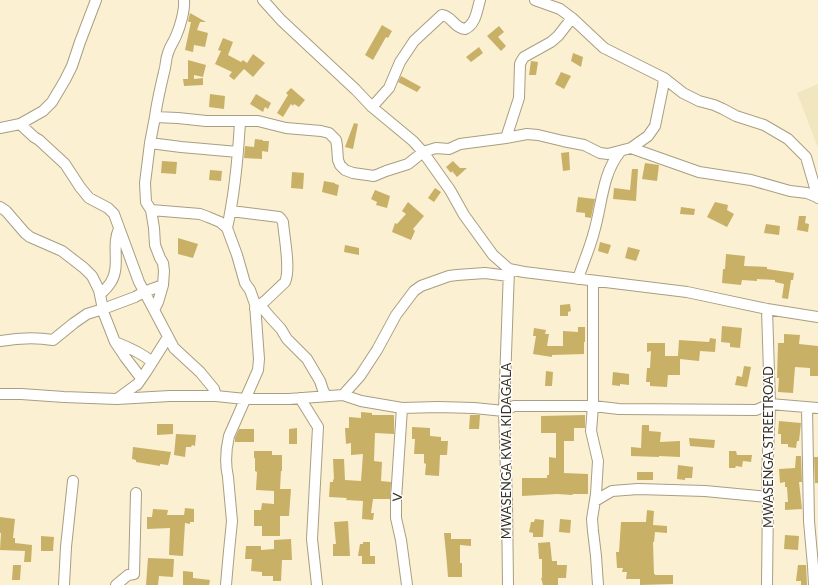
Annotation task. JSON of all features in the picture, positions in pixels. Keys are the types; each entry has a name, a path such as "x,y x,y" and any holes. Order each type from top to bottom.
{"street":[{"path":"0,128 20,124 43,111 52,102 72,66 96,0"},
{"path":"154,310 163,286 164,271 163,264 155,246 154,228 150,210 146,202 145,183 156,106 166,66 167,55 170,45 176,37 180,25 184,0"},
{"path":"262,0 280,20 356,90 372,107 423,152 450,190 464,216 481,240 509,272"},
{"path":"372,107 389,88 400,62 414,41 442,15 448,17 458,28 468,28 474,20 480,0"},
{"path":"535,0 560,9 572,18 604,48 664,78 683,93 736,116 764,125 788,139 806,158 818,198"},
{"path":"506,138 519,98 520,64 522,60 524,57 551,42 558,36 572,18"},
{"path":"155,117 206,121 258,122 286,128 329,133 336,140 338,160 340,165 345,170 353,173 377,175 408,164 423,152 436,148 449,149 460,144 527,134 584,145 600,153 608,154 620,152 631,148 648,136 655,126 664,78"},
{"path":"240,122 238,152 228,228 245,283 250,290 255,304 281,329 287,339 307,359 320,381 326,396"},
{"path":"20,124 65,164 89,198 108,208 114,214 139,282 174,348 200,372 214,389 216,396"},
{"path":"150,143 238,152"},
{"path":"631,148 699,172 751,180 790,191 807,193 818,198"},
{"path":"578,279 594,231 611,164 620,152"},
{"path":"0,207 6,211 30,237 62,251 84,268 94,280 115,342 141,378"},
{"path":"150,210 200,214 220,222 228,228"},
{"path":"226,585 232,521 226,456 229,436 258,370 258,307 285,282 287,278 284,222 281,218 231,212"},
{"path":"100,294 112,282 116,238 119,229"},
{"name":"MWASENGA KWA KIDAGALA","path":"508,585 504,411 509,272"},
{"path":"343,395 360,376 377,350 396,316 414,291 421,286 449,276 524,272 687,292 767,309 818,316"},
{"path":"593,281 592,434 598,461 592,519 598,585"},
{"path":"0,341 18,338 40,338 53,340 87,314 163,286"},
{"name":"MWASENGA STREETROAD","path":"767,309 770,404 767,477 768,585"},
{"path":"117,399 136,385 168,337"},
{"path":"115,342 143,354 152,362"},
{"path":"0,394 117,399 170,396 216,396 245,399 300,398 343,395 361,401 402,408 474,408 504,411 514,406 593,406 619,409 756,410 770,404 818,408"},
{"path":"300,398 318,427 312,539 317,585"},
{"name":"V","path":"402,408 396,518 401,540 407,585"},
{"path":"807,408 810,521 814,585"},
{"path":"64,585 72,481"},
{"path":"595,501 612,491 638,489 705,491 768,497"},
{"path":"133,585 136,493"},
{"path":"116,585 128,575 134,574"}],"shaded area":[{"path":"818,84 818,148 797,93"}],"building":[{"path":"190,13 206,22 200,22 197,30 208,33 205,47 194,45 193,52 185,50 191,22 188,21"},
{"path":"382,25 392,31 388,38 386,37 373,60 365,55"},
{"path":"499,26 504,32 498,37 506,46 501,51 487,36"},
{"path":"223,38 233,42 228,55 241,62 243,60 247,63 253,54 265,63 253,77 244,69 234,80 229,76 232,72 215,64 221,51 218,50"},
{"path":"479,47 483,53 471,62 466,57"},
{"path":"573,53 583,57 581,67 571,61"},
{"path":"188,60 206,65 203,77 194,75 194,79 203,78 203,85 184,86 183,79 188,79"},
{"path":"531,61 538,62 536,75 529,75"},
{"path":"561,72 571,76 564,89 555,84"},
{"path":"401,76 421,87 417,92 398,82"},
{"path":"291,88 305,100 299,107 291,104 283,117 277,113 288,95 286,93"},
{"path":"210,94 225,96 224,109 209,107"},
{"path":"256,94 271,103 268,109 265,107 263,112 250,104"},
{"path":"354,123 358,124 353,149 345,147"},
{"path":"255,139 269,141 268,152 262,151 262,159 244,158 245,146 254,147"},
{"path":"569,152 570,170 563,171 561,153"},
{"path":"162,161 177,162 176,174 161,173"},
{"path":"453,161 460,168 467,168 457,177 446,167"},
{"path":"645,163 659,165 657,181 642,179"},
{"path":"632,169 638,169 636,201 613,199 614,188 630,190"},
{"path":"210,170 222,171 221,181 209,180"},
{"path":"292,172 304,173 303,189 291,188"},
{"path":"324,181 339,185 337,196 322,192"},
{"path":"435,188 441,192 434,202 428,198"},
{"path":"375,190 390,196 387,208 376,205 377,202 371,199"},
{"path":"578,197 595,199 591,218 585,217 585,213 576,212"},
{"path":"408,202 424,216 413,229 415,231 411,240 392,232 395,223 397,224 406,214 402,211"},
{"path":"715,202 728,205 727,210 734,214 727,227 707,217"},
{"path":"681,207 695,209 694,215 680,214"},
{"path":"799,216 806,216 805,223 809,224 808,232 797,230"},
{"path":"766,224 780,226 779,235 764,233"},
{"path":"178,238 198,244 193,258 178,254"},
{"path":"600,242 611,245 608,254 598,251"},
{"path":"345,245 359,248 359,255 344,252"},
{"path":"628,247 640,250 636,261 625,258"},
{"path":"726,254 745,256 744,266 767,267 767,269 794,273 793,280 791,280 788,299 782,298 784,284 775,282 775,280 742,280 741,285 722,283"},
{"path":"570,304 571,311 568,312 568,316 560,316 560,305"},
{"path":"722,326 742,328 740,348 730,347 730,343 721,342"},
{"path":"578,327 585,327 584,354 552,355 552,357 533,354 536,336 533,336 534,328 546,330 545,334 549,334 547,346 563,346 563,331 578,332"},
{"path":"784,334 800,335 799,344 818,346 818,376 810,376 810,368 795,367 793,393 778,392 778,343 784,343"},
{"path":"710,338 716,339 715,352 700,351 699,361 680,359 680,375 668,375 667,387 650,386 650,382 646,382 647,368 650,368 651,351 647,352 647,343 665,343 665,356 678,356 679,340 709,342"},
{"path":"744,366 751,367 747,387 735,385 737,376 742,377"},
{"path":"546,371 553,372 552,386 545,386"},
{"path":"613,372 629,374 629,385 612,385"},
{"path":"361,412 372,413 372,415 394,415 394,434 375,433 374,461 382,462 381,481 391,482 390,499 373,499 371,513 374,513 373,520 362,519 363,501 329,497 330,482 333,482 333,479 334,480 333,459 344,459 345,480 361,481 363,454 351,455 351,443 346,444 345,428 349,428 349,417 361,418"},
{"path":"470,415 480,415 479,429 469,429"},
{"path":"585,415 585,428 574,428 574,441 564,441 564,473 588,474 588,494 522,496 522,478 547,478 547,475 549,475 549,457 556,458 556,433 541,433 541,416"},
{"path":"779,421 801,423 799,441 797,441 796,448 788,447 788,444 781,444 781,434 778,434"},
{"path":"157,424 173,424 173,434 157,435"},
{"path":"642,425 649,425 649,431 661,432 660,442 680,441 680,457 631,456 631,447 641,448"},
{"path":"412,427 430,428 430,436 441,437 441,441 448,441 447,455 440,455 439,476 425,475 426,464 424,463 424,454 414,454 415,439 412,439"},
{"path":"297,428 297,444 289,444 289,429"},
{"path":"239,429 254,429 254,442 235,442"},
{"path":"176,434 196,435 195,446 192,445 191,447 186,447 185,457 174,455"},
{"path":"689,438 715,440 714,448 690,446"},
{"path":"133,447 171,452 168,465 160,464 160,466 136,462 136,460 132,459"},
{"path":"254,451 272,451 272,455 282,455 280,489 291,489 289,516 280,516 280,536 262,536 262,526 254,526 254,510 261,510 262,503 274,504 274,491 256,490 257,472 255,471"},
{"path":"729,451 736,451 737,455 752,455 751,462 743,461 742,467 736,466 735,468 729,468"},
{"path":"796,456 801,456 802,482 799,482 802,509 785,510 785,502 788,502 787,487 785,487 785,482 780,483 779,469 795,468"},
{"path":"814,457 818,457 818,483 815,483"},
{"path":"678,465 693,467 692,478 685,478 685,480 677,479"},
{"path":"637,472 653,472 653,480 637,480"},
{"path":"185,508 194,509 194,522 190,522 190,524 185,523 183,556 169,555 170,528 147,529 147,517 152,517 153,509 168,510 167,515 184,515"},
{"path":"647,510 654,511 653,525 667,526 667,533 655,532 653,542 654,574 673,575 673,584 640,585 640,579 626,579 627,572 622,572 623,568 617,568 616,552 619,552 621,522 646,522"},
{"path":"0,517 15,519 13,538 15,538 15,543 32,545 31,562 24,562 25,551 0,550"},
{"path":"535,519 544,520 543,537 533,537 533,533 529,532 531,522 534,522"},
{"path":"560,519 571,520 570,533 559,532"},
{"path":"348,521 350,556 333,556 333,544 336,544 334,522"},
{"path":"444,533 451,533 451,539 471,539 471,546 460,545 462,577 448,577"},
{"path":"785,535 799,536 798,550 784,549"},
{"path":"41,536 54,537 53,551 41,551"},
{"path":"291,539 292,560 282,560 281,581 273,581 273,576 262,576 262,572 251,571 252,559 245,559 246,546 261,546 261,550 274,549 274,540"},
{"path":"363,542 370,542 370,556 375,556 375,564 362,564 362,556 358,556 360,544 363,544"},
{"path":"550,542 552,561 557,561 557,565 567,565 566,578 558,578 558,585 543,585 541,578 542,559 539,559 538,543"},
{"path":"148,558 174,559 173,577 159,576 158,585 146,585"},
{"path":"13,565 21,565 20,580 12,580"},
{"path":"798,565 806,565 807,585 801,585 801,581 796,581"},
{"path":"183,571 193,572 193,578 210,580 209,585 183,585"}]}
